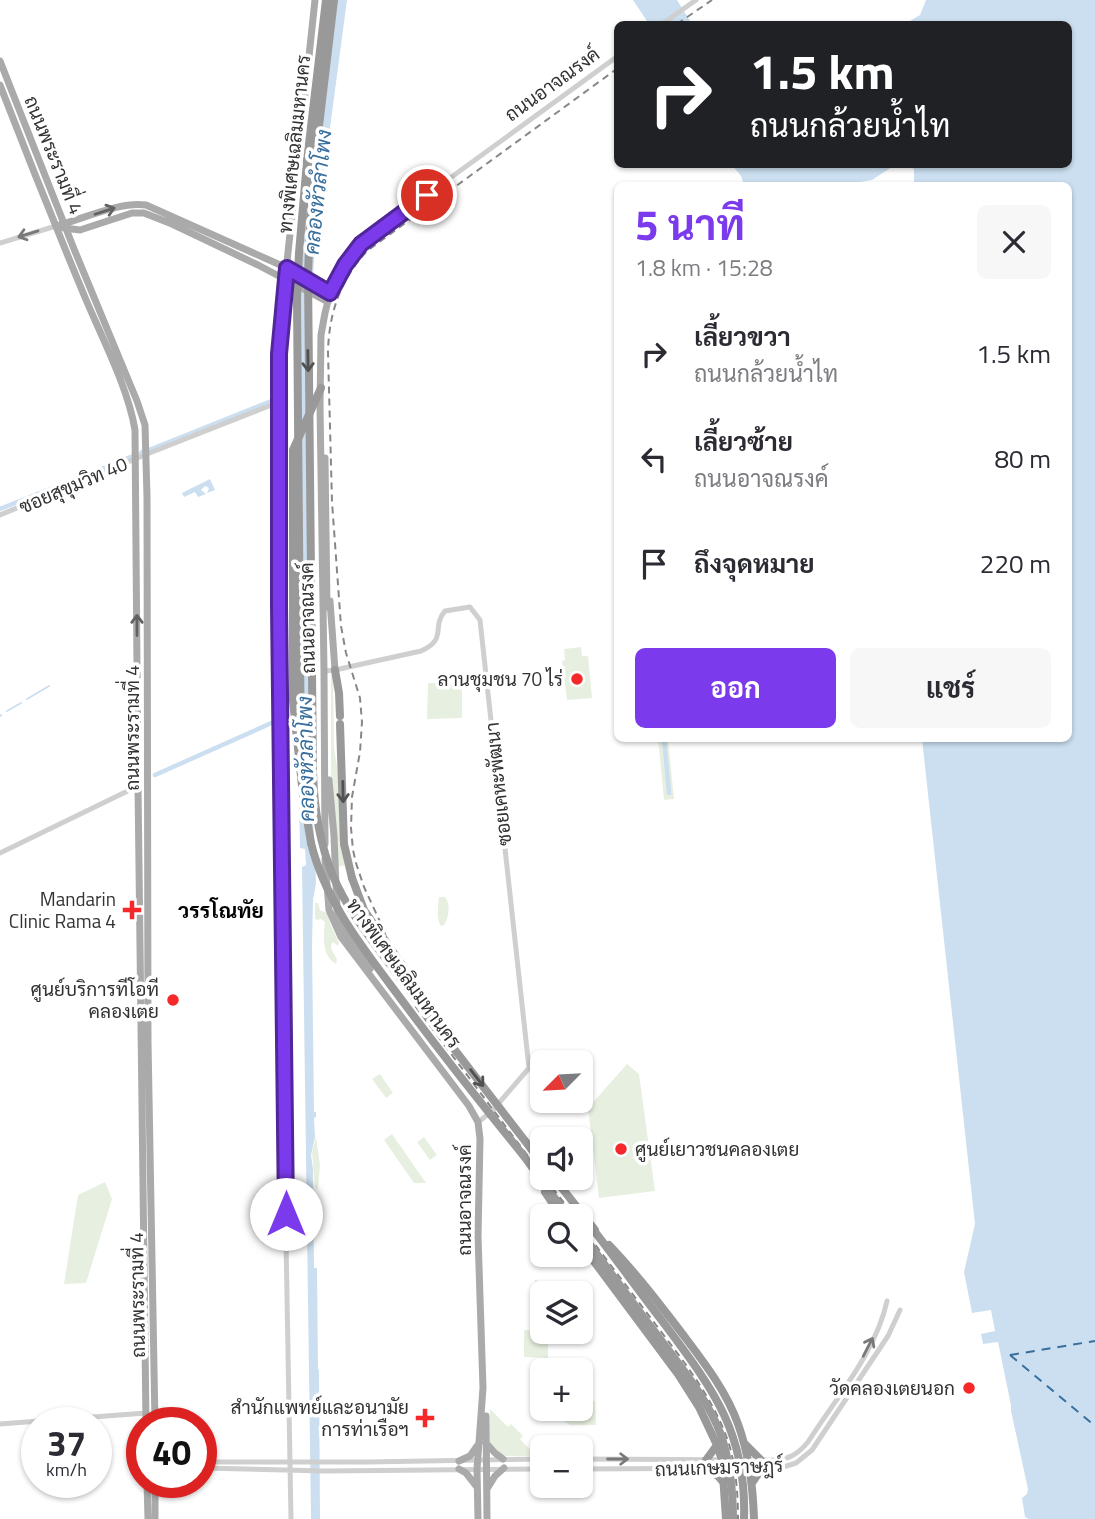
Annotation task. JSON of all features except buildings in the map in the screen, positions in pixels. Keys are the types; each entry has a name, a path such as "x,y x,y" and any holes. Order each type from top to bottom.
{"highway":[{"name":"ทางพิเศษเฉลิมมหานคร","path":"326,0 303,196 298,276 301,766 309,835 319,871 351,930 452,1068 559,1204"},
{"name":"ทางพิเศษเฉลิมมหานคร","path":"334,0 311,193 307,292 314,796 317,820 327,858 342,894 444,1037 530,1148"},
{"path":"301,766 293,701 293,450 317,396"},
{"path":"329,670 339,694 344,844 352,878 365,910 431,1009 444,1037"},
{"path":"523,1155 554,1204"},
{"path":"563,1190 574,1204"},
{"path":"593,1229 667,1315 712,1375 729,1404 744,1443 752,1485 754,1519"},
{"path":"593,1229 715,1395 731,1430 741,1464 744,1519"},
{"path":"593,1249 697,1389 713,1417 729,1465 733,1519"},
{"path":"593,1260 658,1346 699,1407 723,1464 726,1519"},
{"path":"744,1443 762,1464 752,1485"},
{"path":"717,1445 705,1464 724,1485"}],"main road":[{"path":"285,279 315,0"},
{"name":"ถนนพระรามที่ 4","path":"0,61 3,77 132,413 135,430 138,786 144,938"},
{"name":"ถนนพระรามที่ 4","path":"0,85 74,249 145,425 148,650 144,938 148,1285 146,1407"},
{"path":"62,226 121,206 137,204 303,288 327,296"},
{"path":"62,226 80,230 145,209 287,268 327,296"},
{"path":"74,249 80,230"},
{"name":"ถนนอาจณรงค์","path":"327,296 317,396 329,670"},
{"name":"ถนนอาจณรงค์","path":"317,396 324,427 329,780 337,910 339,919 363,960 474,1108 479,1121 482,1133 482,1464"},
{"path":"137,660 148,650"},
{"name":"ถนนพระรามที่ 4","path":"148,1285 154,1407"},
{"path":"478,1488 459,1465 482,1442 503,1464 486,1491"},
{"path":"478,1519 478,1488 482,1464"},
{"path":"482,1464 487,1519"},
{"path":"147,1498 148,1519"},
{"path":"155,1498 155,1519"}],"street":[{"path":"666,21 696,0"},
{"name":"ถนนอาจณรงค์","path":"327,296 354,252 369,237 614,59"},
{"path":"0,243 62,226"},
{"path":"285,279 279,354 281,830 291,1519"},
{"name":"ซอยสุขุมวิท 40","path":"0,515 279,401"},
{"name":"ซอยเคหะพัฒนา","path":"329,670 427,648 436,640 440,617 445,611 470,607 480,620 528,1068 493,1110 479,1121"},
{"path":"0,853 138,786"},
{"name":"ถนนเกษมราษฎร์","path":"762,1464 790,1458 808,1442 862,1360 881,1322 887,1301"},
{"name":"ถนนเกษมราษฎร์","path":"593,1459 762,1464 780,1468 802,1460 888,1336 900,1310"},
{"path":"0,1424 126,1415"},
{"path":"217,1464 325,1471 530,1461"},
{"path":"217,1466 291,1462 459,1465"},
{"path":"381,1462 381,1470"},
{"path":"503,1464 530,1467"},
{"name":"ถนนเกษมราษฎร์","path":"593,1469 705,1464"}],"green space":[{"name":"ลานชุมชน 70 ไร่","path":"581,647 582,656 588,656 592,698 567,700 562,661 565,660 564,649"},
{"path":"331,673 334,748 346,865 338,867 331,780"},
{"path":"428,683 462,684 462,718 427,719"},
{"path":"658,742 668,742 674,799 664,800"},
{"path":"439,897 445,897 449,907 446,922 441,926 438,916"},
{"path":"315,903 318,903 320,910 327,913 339,943 338,946 333,942 331,946 336,964 331,961 326,951 325,922 315,919"},
{"name":"ศูนย์เยาวชนคลองเตย","path":"627,1064 639,1074 655,1191 599,1198 593,1127 590,1127 589,1113 593,1113 593,1102"},
{"path":"380,1074 393,1093 386,1098 372,1079"},
{"path":"392,1134 426,1183 414,1183 384,1140"},
{"path":"316,1137 320,1165 318,1190 315,1187 312,1152"},
{"path":"424,1137 437,1155 430,1160 417,1142"},
{"path":"105,1182 112,1199 86,1283 64,1284 78,1195"},
{"path":"524,1330 530,1330 530,1344 548,1344 548,1358 524,1357"},
{"path":"595,1401 596,1425 570,1425 565,1422 593,1421"},
{"path":"490,1409 508,1427 511,1424 523,1436 520,1439 530,1450 530,1456 503,1456 490,1443"}],"water":[{"name":"คลองหัวลำโพง","path":"323,0 347,0 316,233 311,303 311,773 316,883 312,946 316,1117 311,1155 314,1268 317,1268 320,1519 311,1519 302,867 306,865 305,849 300,848 296,763 294,286"},
{"path":"633,0 677,0 690,21 647,21"},
{"path":"926,0 1095,0 1095,1519 1025,1517 1022,1498 1028,1489 998,1342 983,1344 981,1334 995,1331 991,1310 972,1313 964,1272 975,1224 922,742 1072,742 1072,182 914,182 913,168 1072,168 1072,21 910,21 920,15"},
{"path":"734,168 890,168 872,180 860,182 743,182"},
{"path":"210,479 215,490 207,493 209,488 205,486 201,490 206,494 198,497 195,492 184,497 182,493"}],"waterway":[{"path":"149,450 274,400 281,282"},
{"path":"107,466 133,456"},
{"path":"0,509 103,468"},
{"path":"27,699 49,686"},
{"path":"7,711 21,703"},
{"path":"155,775 276,721"},
{"path":"664,742 669,793"}],"ferry route":[{"path":"1010,1355 1095,1341"},
{"path":"1010,1355 1095,1426"}],"railway":[{"path":"681,21 712,0"},
{"path":"530,1159 416,1007 403,983 356,863 351,828 352,797 362,722 360,698 341,626 332,502 329,338 343,285 367,251 614,71"},
{"path":"554,1190 565,1204"},
{"path":"593,1242 707,1396 729,1444 737,1491 738,1519"}],"place":[{"name":"ลานชุมชน 70 ไร่","path":"577,679"},
{"name":"Mandarin Clinic Rama 4","path":"132,910"},
{"name":"ศูนย์บริการทีโอที คลองเตย","path":"173,1000"},
{"name":"ศูนย์เยาวชนคลองเตย","path":"621,1149"},
{"name":"วัดคลองเตยนอก","path":"969,1388"},
{"name":"สำนักแพทย์และอนามัย การท่าเรือฯ","path":"425,1418"}],"district":[{"name":"วรรโณทัย","path":"221,911"}],"route":[{"path":"286,1214 279,683 279,354 287,268 330,293 345,265 361,244 427,195"}]}
